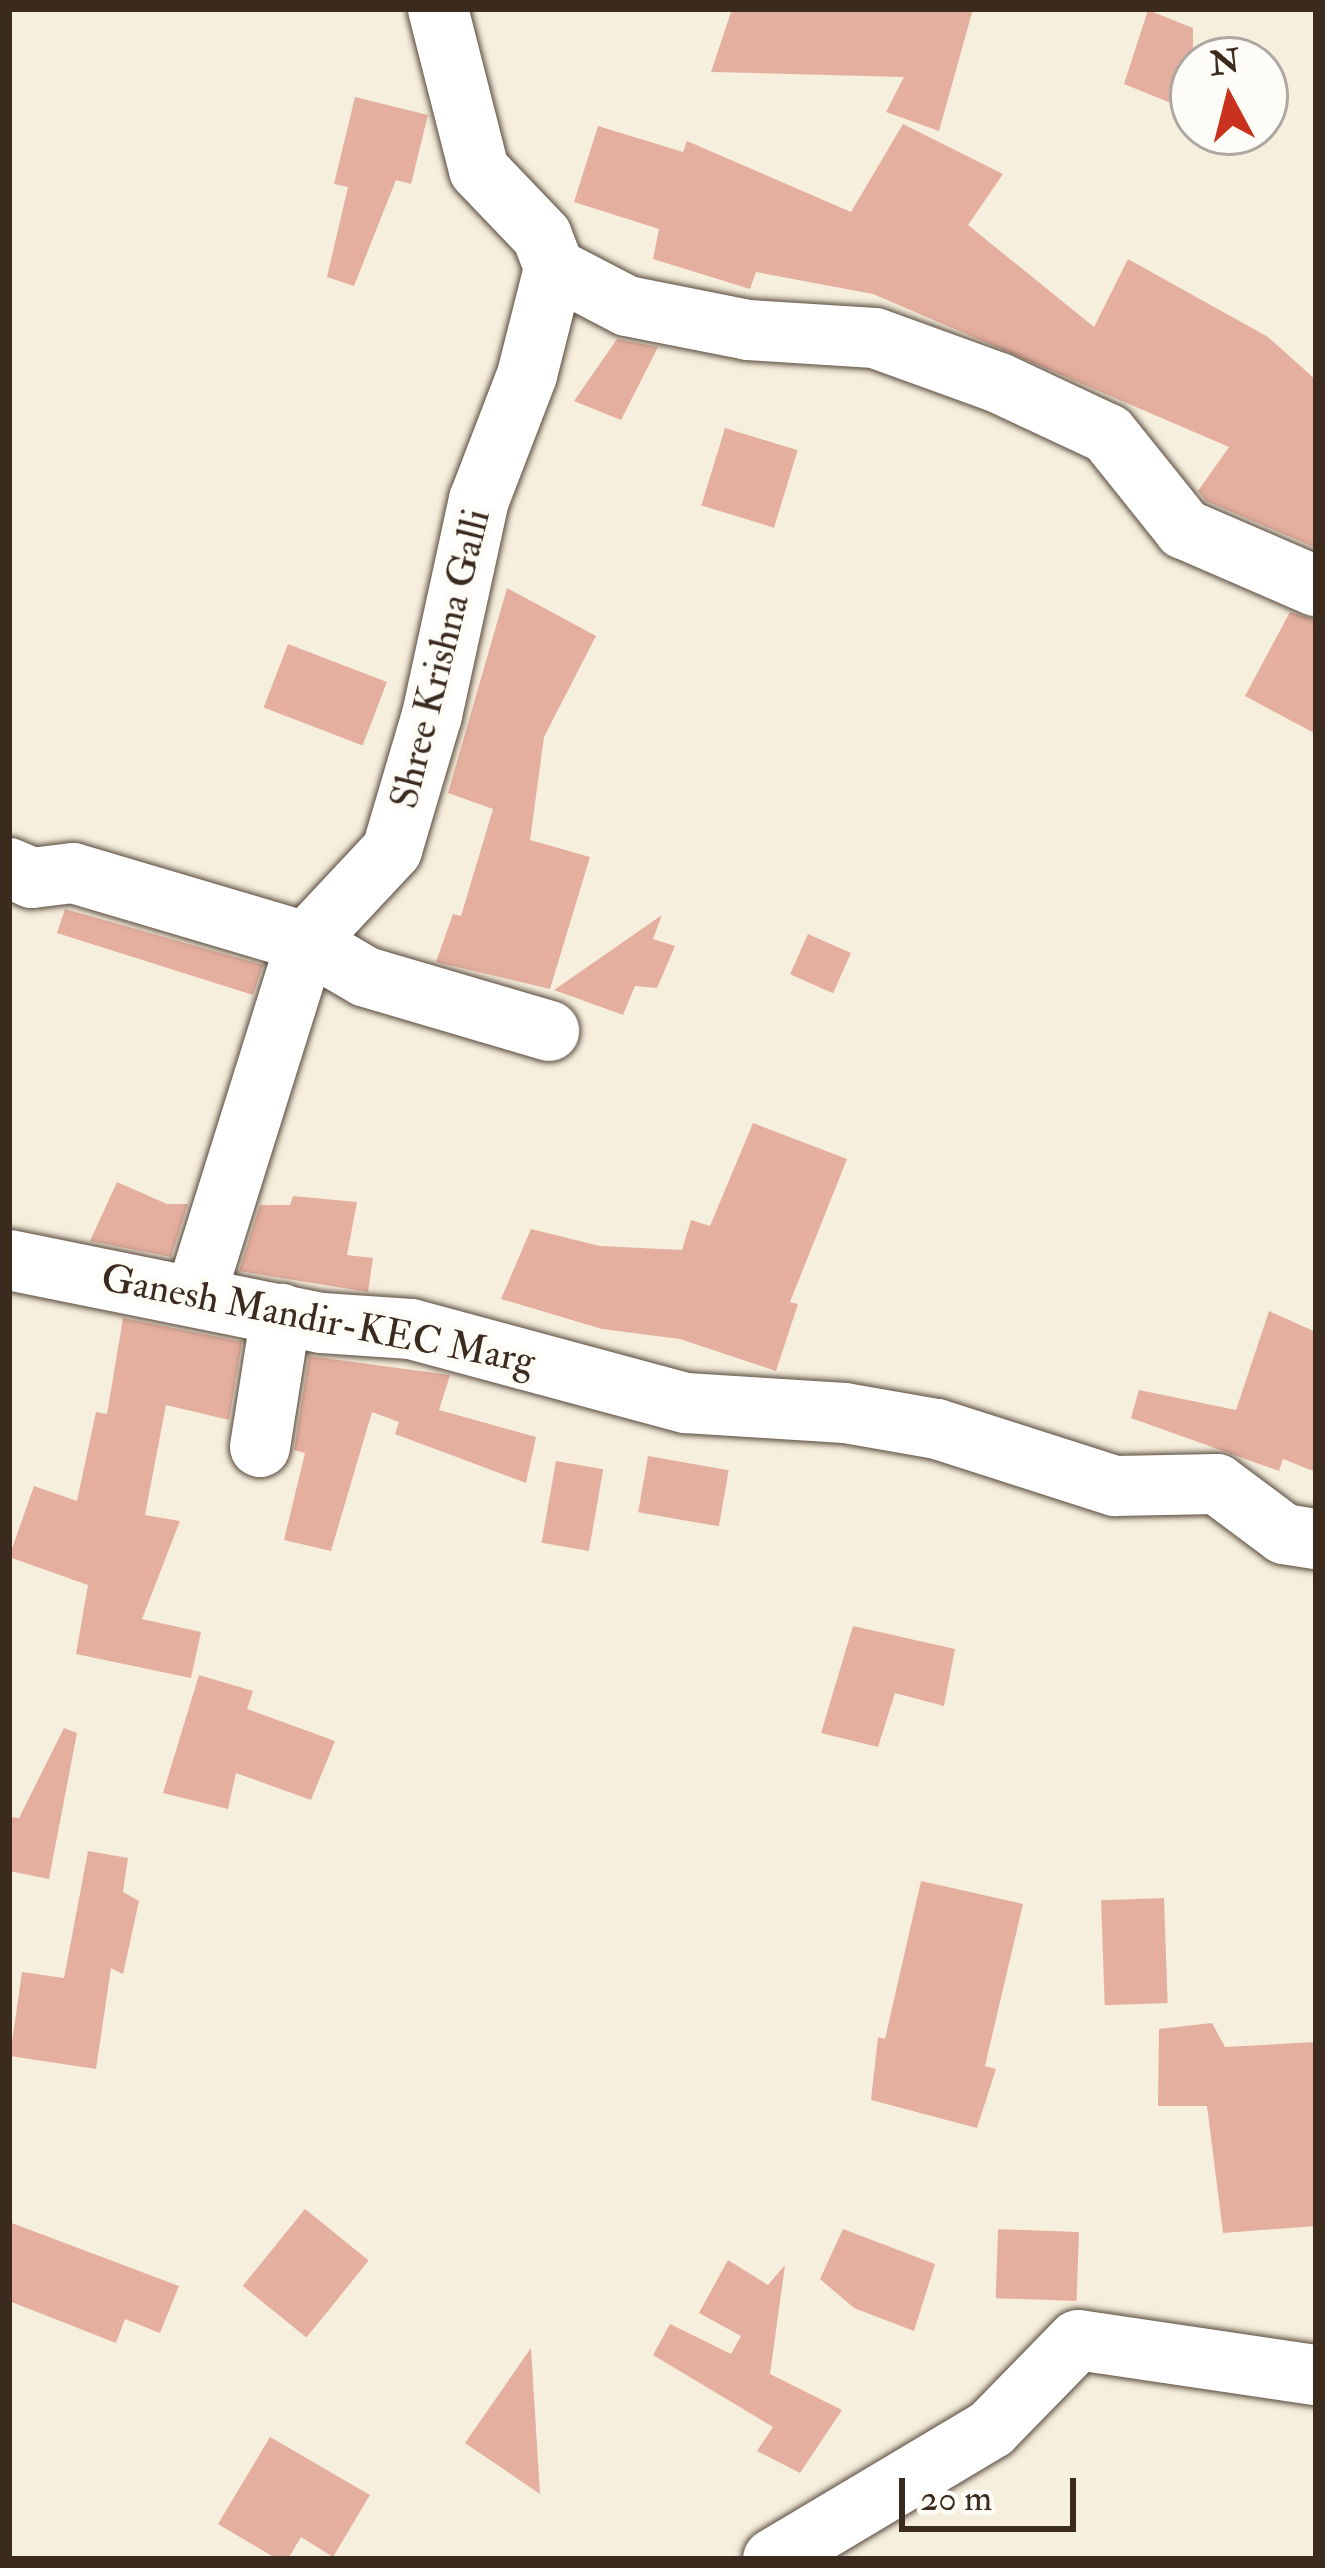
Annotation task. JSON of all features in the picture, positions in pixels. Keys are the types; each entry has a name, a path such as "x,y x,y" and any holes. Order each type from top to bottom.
{"street":[{"path":"438,9 479,170 542,236 554,268 627,306 748,330 875,338 999,383 1108,434 1184,530 1316,586"},
{"name":"Shree Krishna Galli","path":"195,1297 306,942 392,850 432,715 479,500 527,375 554,268"},
{"path":"9,868 32,878 73,873 306,942 366,977 549,1031"},
{"name":"Ganesh Mandir-KEC Marg","path":"9,1260 281,1314 410,1329 686,1403 845,1413 937,1430 1115,1486 1217,1484 1284,1534 1316,1539"},
{"path":"260,1447 281,1314"},
{"path":"773,2559 991,2429 1078,2340 1316,2375"}],"building":[{"path":"732,9 973,9 939,131 886,112 904,77 711,72"},
{"path":"1148,10 1193,28 1193,36 1169,36 1169,102 1124,84"},
{"path":"355,97 428,115 411,184 396,180 354,286 327,277 348,187 334,184"},
{"path":"903,124 1003,174 968,225 1094,327 1128,259 1268,337 1316,380 1316,548 1206,501 1198,491 1229,447 873,294 756,272 750,289 653,259 659,229 574,202 598,126 683,152 687,141 851,212"},
{"path":"617,339 658,347 621,420 574,401"},
{"path":"725,428 798,450 774,528 701,505"},
{"path":"507,588 596,636 544,737 530,840 590,857 550,989 436,962 453,914 461,916 493,809 448,793"},
{"path":"1290,612 1316,620 1316,734 1245,696"},
{"path":"288,644 387,682 363,745 264,707"},
{"path":"65,909 263,965 253,995 57,933"},
{"path":"662,915 653,939 675,946 657,988 635,986 623,1015 554,990"},
{"path":"808,934 851,953 833,993 790,974"},
{"path":"753,1123 847,1159 790,1302 798,1304 776,1371 680,1339 602,1329 501,1299 531,1229 600,1246 682,1250 691,1220 710,1226"},
{"path":"117,1182 167,1204 188,1204 171,1257 90,1241"},
{"path":"293,1196 357,1202 347,1255 373,1258 368,1292 239,1271 260,1205 290,1205"},
{"path":"1269,1311 1316,1332 1316,1472 1283,1459 1279,1471 1131,1418 1139,1390 1236,1410"},
{"path":"123,1318 242,1342 229,1420 166,1405 145,1515 180,1521 142,1619 201,1632 191,1678 76,1654 88,1585 9,1557 34,1486 77,1501 96,1412 107,1414"},
{"path":"309,1356 450,1375 439,1410 536,1437 526,1483 395,1434 399,1422 372,1412 331,1551 284,1540 305,1453 294,1450"},
{"path":"648,1456 729,1470 719,1526 638,1512"},
{"path":"556,1461 603,1469 589,1551 542,1543"},
{"path":"853,1626 955,1649 944,1706 895,1693 878,1747 821,1733"},
{"path":"199,1675 253,1691 247,1709 335,1741 311,1800 236,1773 228,1809 163,1793"},
{"path":"64,1728 77,1733 49,1879 9,1871 9,1817 19,1818"},
{"path":"88,1851 128,1858 123,1892 139,1901 123,1974 111,1968 96,2069 10,2056 22,1972 64,1978"},
{"path":"921,1881 1023,1904 985,2066 996,2069 977,2128 871,2100 878,2037 885,2039"},
{"path":"1164,1898 1168,2003 1105,2005 1101,1900"},
{"path":"1212,2023 1225,2047 1316,2042 1316,2226 1223,2233 1207,2106 1158,2106 1159,2029"},
{"path":"305,2209 369,2261 306,2338 243,2286"},
{"path":"9,2222 179,2286 160,2333 125,2319 116,2343 9,2301"},
{"path":"843,2229 935,2264 914,2331 854,2308 820,2279"},
{"path":"998,2229 1079,2232 1077,2301 996,2298"},
{"path":"728,2260 768,2285 785,2265 770,2374 842,2410 800,2473 757,2451 773,2427 653,2355 670,2324 731,2354 741,2336 699,2313"},
{"path":"531,2348 540,2494 465,2443"},
{"path":"270,2437 370,2495 333,2557 301,2537 288,2559 277,2559 218,2524"}]}
